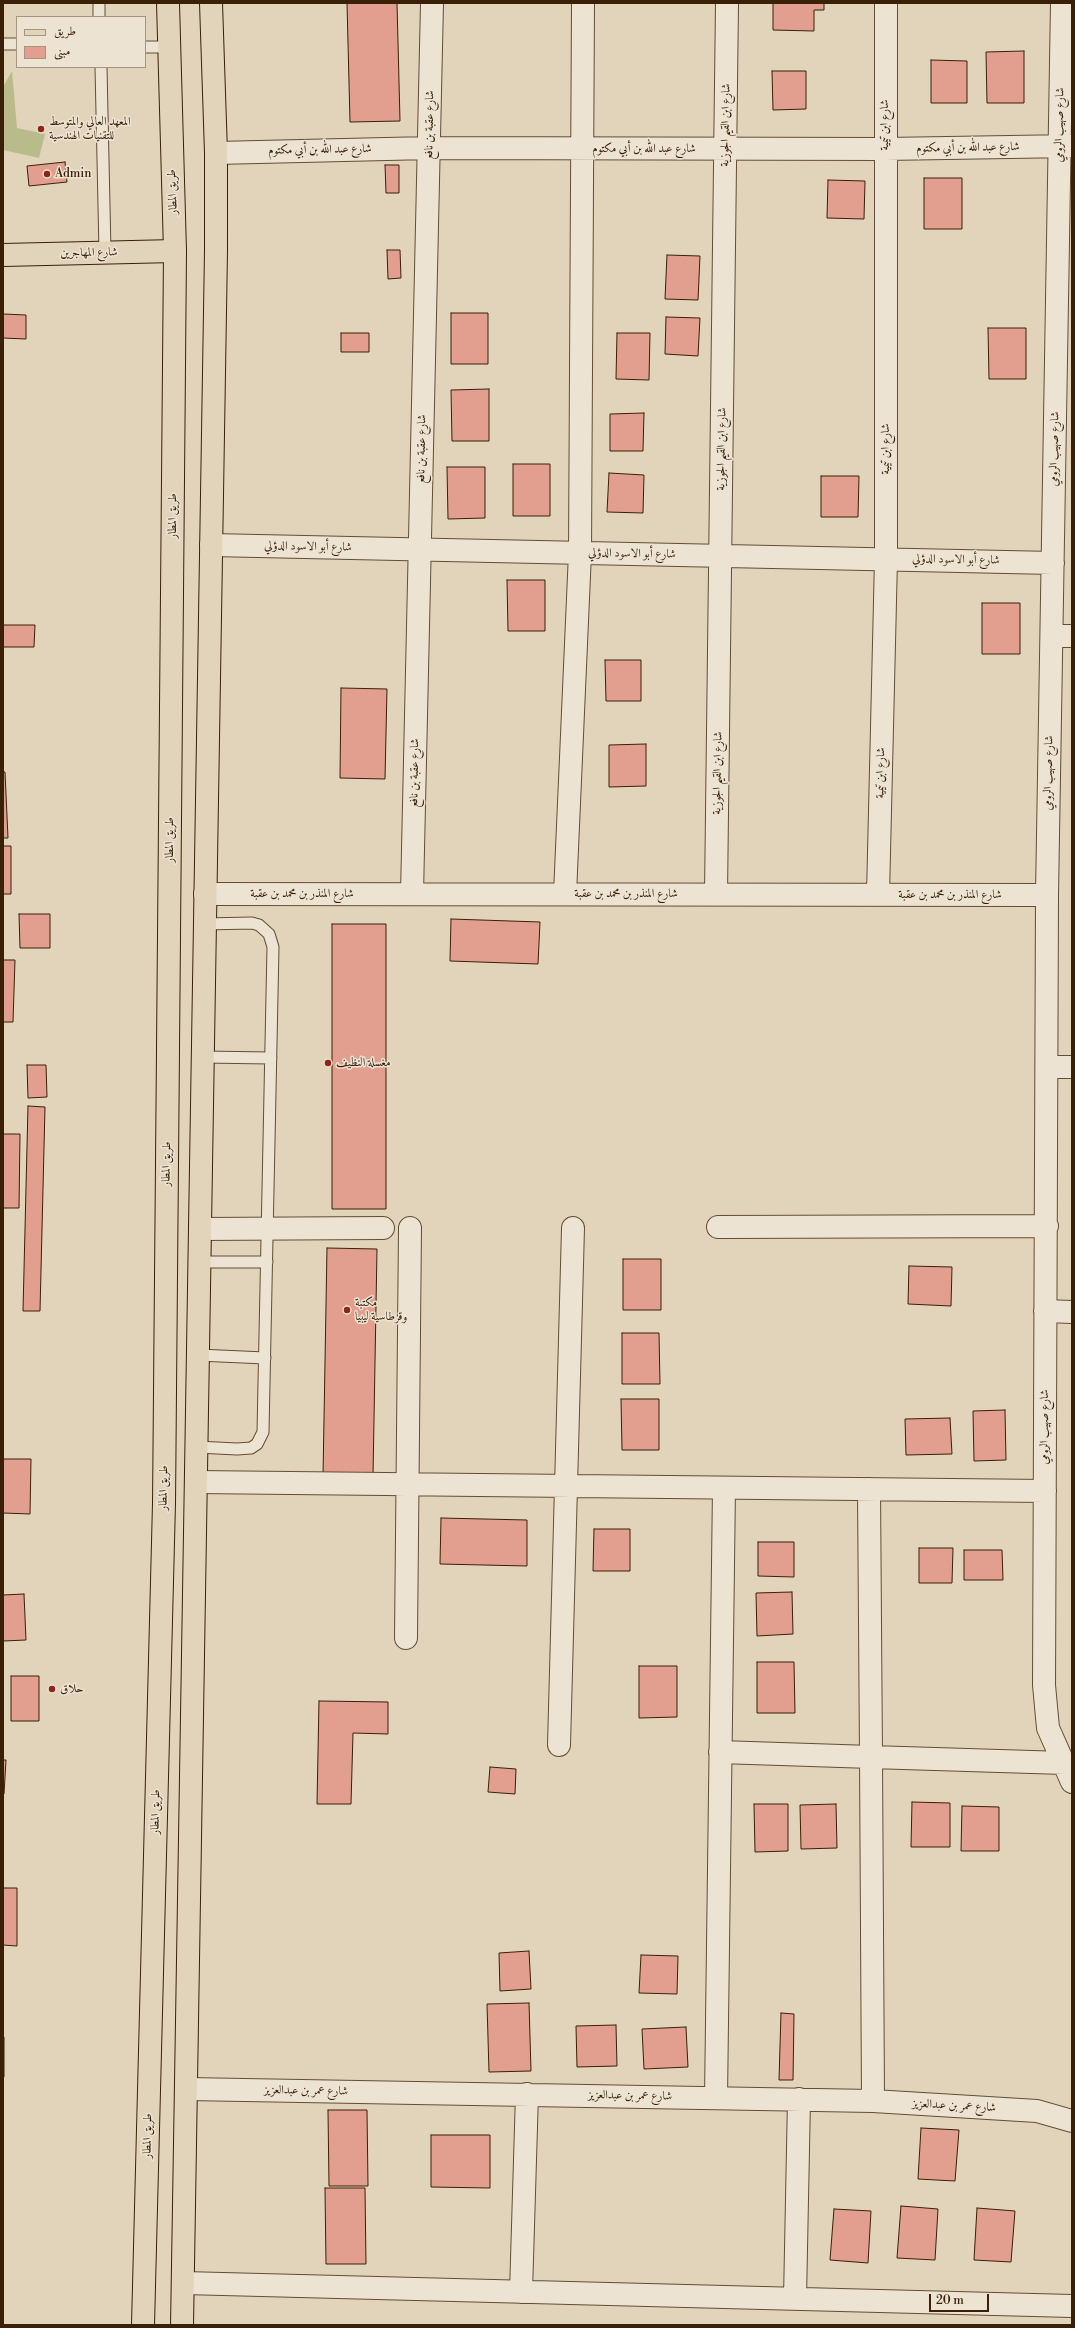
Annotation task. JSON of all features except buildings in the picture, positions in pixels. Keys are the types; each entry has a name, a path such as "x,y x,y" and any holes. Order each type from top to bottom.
{"main road":[{"name":"طريق المطار","path":"143,2325 164,1503 175,251 168,3"},
{"path":"182,2325 184,2283 216,153 211,3"},
{"name":"شارع المهاجرين","path":"3,255 175,251"}],"street":[{"name":"شارع عقبة بن نافع","path":"412,894 432,3"},
{"path":"565,894 580,553 583,3"},
{"name":"شارع ابن القيم الجوزية","path":"716,894 728,3"},
{"name":"شارع ابن تيمية","path":"878,895 886,559 886,3"},
{"name":"شارع صهيب الرومي","path":"1062,3 1066,146 1053,562 1062,636 1047,895 1047,1226 1045,1311 1044,1685 1048,1728 1068,1773"},
{"name":"شارع عبد الله بن أبي مكتوم","path":"216,153 429,148 885,149 1066,146"},
{"name":"شارع أبو الاسود الدؤلي","path":"211,545 1053,562"},
{"name":"شارع المنذر بن محمد بن عقبة","path":"205,894 1047,895"},
{"path":"1047,1067 1072,1067"},
{"path":"718,1228 1047,1226"},
{"path":"200,1229 383,1228"},
{"path":"406,1638 410,1228"},
{"path":"559,1745 573,1228"},
{"path":"1045,1311 1072,1312"},
{"path":"196,1482 1045,1491"},
{"path":"716,2098 724,1488"},
{"path":"869,1489 873,2101"},
{"path":"720,1752 871,1757 1068,1773"},
{"name":"شارع عمر بن عبدالعزيز","path":"187,2089 873,2101 1037,2111 1072,2121"},
{"path":"521,2292 527,2094"},
{"path":"795,2299 799,2099"},
{"path":"184,2283 1072,2306"}],"lane":[{"path":"99,3 100,16"},
{"path":"3,44 16,44"},
{"path":"146,47 169,47"},
{"path":"101,68 105,252"},
{"path":"197,1447 244,1450 258,1444 264,1432 273,947 270,934 259,925 252,923 204,924"},
{"path":"202,1057 270,1058"},
{"path":"199,1262 267,1262"},
{"path":"198,1355 265,1358"}],"green space":[{"path":"12,71 17,128 45,134 39,158 3,150 3,87"}],"place":[{"name":"المعهد العالي والمتوسط للتقنيات الهندسية","path":"41,129"},
{"name":"Admin","path":"47,174"},
{"name":"مغسلة النظيف","path":"328,1063"},
{"name":"مكتبة وقرطاسية ليبيا","path":"347,1310"},
{"name":"حلاق","path":"52,1689"}]}
